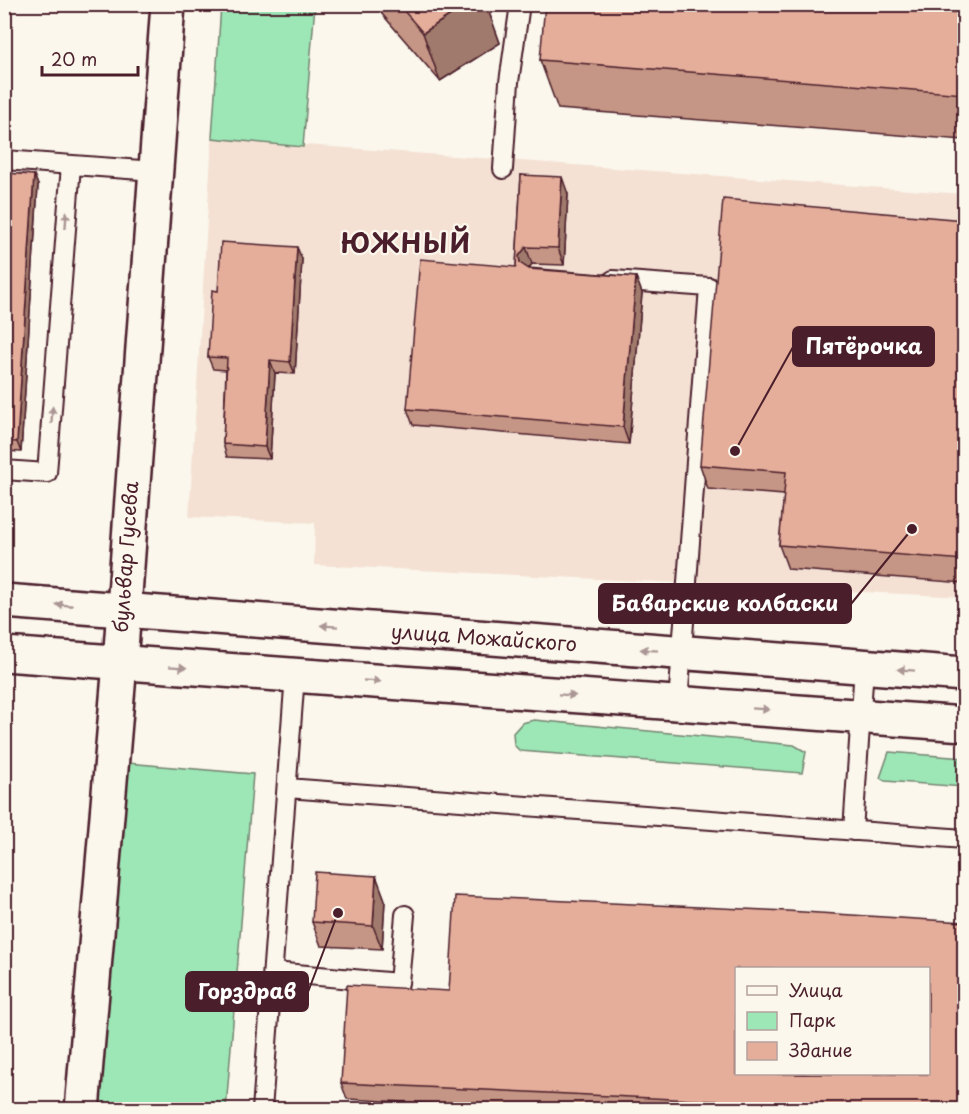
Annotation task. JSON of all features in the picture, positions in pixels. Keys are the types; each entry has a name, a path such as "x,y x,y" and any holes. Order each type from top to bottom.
{"main road":[{"name":"бульвар Гусева","path":"82,1110 120,663 122,610 168,4"},
{"name":"улица Можайского","path":"4,601 964,674"},
{"path":"4,654 964,724"}],"lane":[{"path":"502,169 509,82 520,4"},
{"path":"4,160 155,171"},
{"path":"4,470 47,473 71,165"},
{"path":"594,278 709,287 678,703"},
{"path":"853,831 864,667"},
{"path":"262,1110 295,675"},
{"path":"287,788 964,839"},
{"path":"273,972 399,982 405,915"}],"shaded area":[{"path":"212,138 964,194 964,597 314,565 315,523 189,517"}],"green space":[{"path":"221,5 315,5 303,147 212,138"},
{"path":"534,720 794,745 806,752 802,773 520,751 514,745 513,733 522,723"},
{"path":"889,752 964,758 964,787 885,781 880,778"},
{"path":"127,763 253,774 226,1109 99,1110"}],"building":[{"path":"398,4 467,4 423,33"},
{"path":"545,4 860,4 964,13 964,94 540,60"},
{"path":"4,173 34,175 17,442 4,441"},
{"path":"521,175 562,177 558,248 526,247 519,256 520,263 529,269 636,277 623,427 407,409 420,259 516,267"},
{"path":"723,199 964,220 964,560 779,545 786,472 700,465"},
{"path":"221,242 297,247 290,362 270,360 265,447 223,444 227,358 208,357 212,290 218,291"},
{"path":"315,872 376,876 373,926 312,922"},
{"path":"455,896 787,911 964,922 964,1110 859,1110 341,1083 347,985 449,991"}],"place":[{"name":"Пятёрочка","path":"735,451"},
{"name":"Баварские колбаски","path":"912,529"},
{"name":"Горздрав","path":"338,913"}],"district":[{"name":"ЮЖНЫЙ","path":"406,244"}]}
